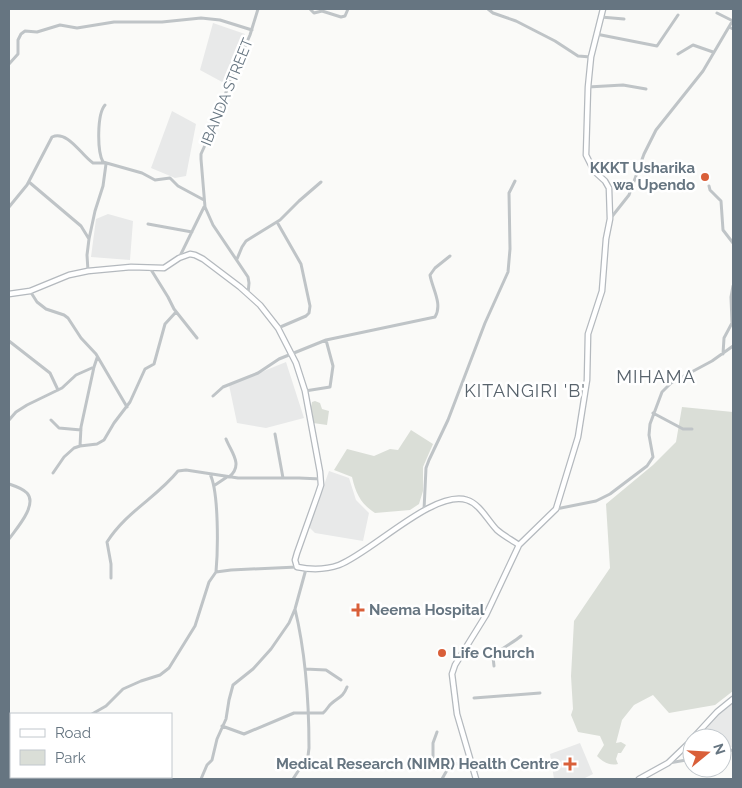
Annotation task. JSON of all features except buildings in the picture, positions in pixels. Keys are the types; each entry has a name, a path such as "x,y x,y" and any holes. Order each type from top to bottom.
{"street":[{"name":"IBANDA STREET","path":"205,207 200,164 201,154 252,30 258,9"},
{"path":"310,9 314,13 325,11 341,17 345,16 348,9"},
{"path":"488,9 555,41 578,56 591,56"},
{"path":"474,778 457,714 452,674 454,665 494,599 519,545 556,509 575,450 581,422 587,380 588,334 602,291 606,239 610,218 608,186 594,171 586,154 591,56 603,9"},
{"path":"610,218 629,195 644,154 656,130 693,84 733,20 717,13"},
{"path":"596,34 657,46 678,15"},
{"path":"600,17 624,19"},
{"path":"9,64 18,54 18,40 21,34 25,31 40,31 60,25 77,28 114,22 162,22 201,18 220,20 252,30"},
{"path":"729,27 733,29"},
{"path":"678,54 693,45 713,52"},
{"path":"588,87 623,85 646,89"},
{"path":"88,271 89,239 103,186 105,164 102,160 98,142 101,110 105,105"},
{"path":"9,207 28,182 49,141 57,135 70,142 92,163 105,164 142,173 155,180 170,178 178,186 205,200"},
{"path":"424,510 426,468 448,420 485,323 508,272 510,249 509,193 515,181"},
{"path":"28,182 81,226 89,239"},
{"path":"237,260 246,241 277,222 321,182"},
{"path":"709,186 710,190 721,201 723,230 733,243"},
{"path":"179,258 205,207"},
{"path":"205,207 213,224 249,279 248,294"},
{"path":"277,222 301,264 310,306 310,312 306,316 278,328"},
{"path":"148,224 192,232"},
{"path":"9,294 30,291 70,275 88,271 131,267 164,268 179,258 190,254 211,265 248,294 270,316 278,328 292,355 305,391 321,479 318,494 297,552 295,560 298,567"},
{"path":"213,396 223,387 258,373 280,359 326,340 436,317 437,294 430,275 435,268 450,256"},
{"path":"150,267 176,312 198,338"},
{"path":"723,354 724,338 732,323 731,297 733,286"},
{"path":"30,291 37,302 46,309 68,318 97,358 127,407"},
{"path":"53,473 68,453 80,446 97,444 104,440 127,407 145,369 154,364 166,324 176,312"},
{"path":"305,391 330,387 333,366 326,340"},
{"path":"9,341 50,373 58,390"},
{"path":"556,509 596,501 619,488 647,466 653,457 649,435 653,413 662,392 666,387 723,354 733,346"},
{"path":"80,446 81,430 97,358"},
{"path":"9,420 27,404 58,390 70,382 76,375 94,367"},
{"path":"653,413 683,428 692,429"},
{"path":"51,420 59,428 81,430"},
{"path":"275,434 282,478"},
{"path":"215,485 234,472 237,463 226,438"},
{"path":"111,578 111,564 107,542 117,527 169,482 178,471 186,470 248,479 321,479"},
{"path":"94,713 106,706 124,689 160,675 169,668 195,626 209,582 216,572 218,554 215,485 210,473"},
{"path":"9,484 29,494 31,502 31,506 9,539"},
{"path":"216,572 298,567 323,568 338,565 350,560 424,510 443,502 457,499 468,500 478,507 497,529 519,545"},
{"path":"201,779 207,765 214,757 217,739 226,719 233,685 253,669 270,650 289,623 295,609 306,568"},
{"path":"293,779 309,752 305,669 295,609"},
{"path":"494,666 493,657 496,653 521,636"},
{"path":"305,669 326,670 341,680"},
{"path":"222,726 244,734 290,715 325,712 331,703 343,696 347,687"},
{"path":"474,698 540,693"},
{"path":"703,728 717,712 733,699"},
{"path":"437,732 433,743 433,758 449,766"},
{"path":"639,779 668,763 682,750"},
{"path":"668,763 682,761"},
{"path":"442,779 451,763 455,762 472,766"}],"shaded area":[{"path":"213,23 245,34 224,83 200,70"},
{"path":"172,111 196,124 186,176 175,178 151,168"},
{"path":"108,214 133,221 130,260 91,257 96,219"},
{"path":"286,362 304,418 266,428 237,423 229,385"},
{"path":"329,471 349,478 356,500 369,513 363,541 315,533 309,527"},
{"path":"733,703 733,747 732,728 707,728 710,721"},
{"name":"Medical Research (NIMR) Health Centre","path":"580,743 593,774 583,779 554,779 550,754"}],"green space":[{"path":"312,402 320,403 322,409 329,411 327,425 313,423 310,412"},
{"path":"682,407 733,412 733,691 715,705 669,713 653,695 634,705 622,720 616,743 621,742 626,745 621,753 618,753 616,759 618,764 609,764 597,756 604,745 600,736 578,732 571,715 573,709 571,676 574,621 610,568 606,504 653,465 676,442"},
{"path":"411,430 433,444 423,467 423,491 419,504 410,510 375,513 360,498 352,477 334,470 347,449 374,456 390,449 398,450"}],"place":[{"name":"KKKT Usharika wa Upendo","path":"705,177"},
{"name":"Neema Hospital","path":"358,610"},
{"name":"Life Church","path":"442,653"},
{"name":"Medical Research (NIMR) Health Centre","path":"570,764"}],"district":[{"name":"MIHAMA","path":"656,377"},
{"name":"KITANGIRI 'B'","path":"525,391"}]}
